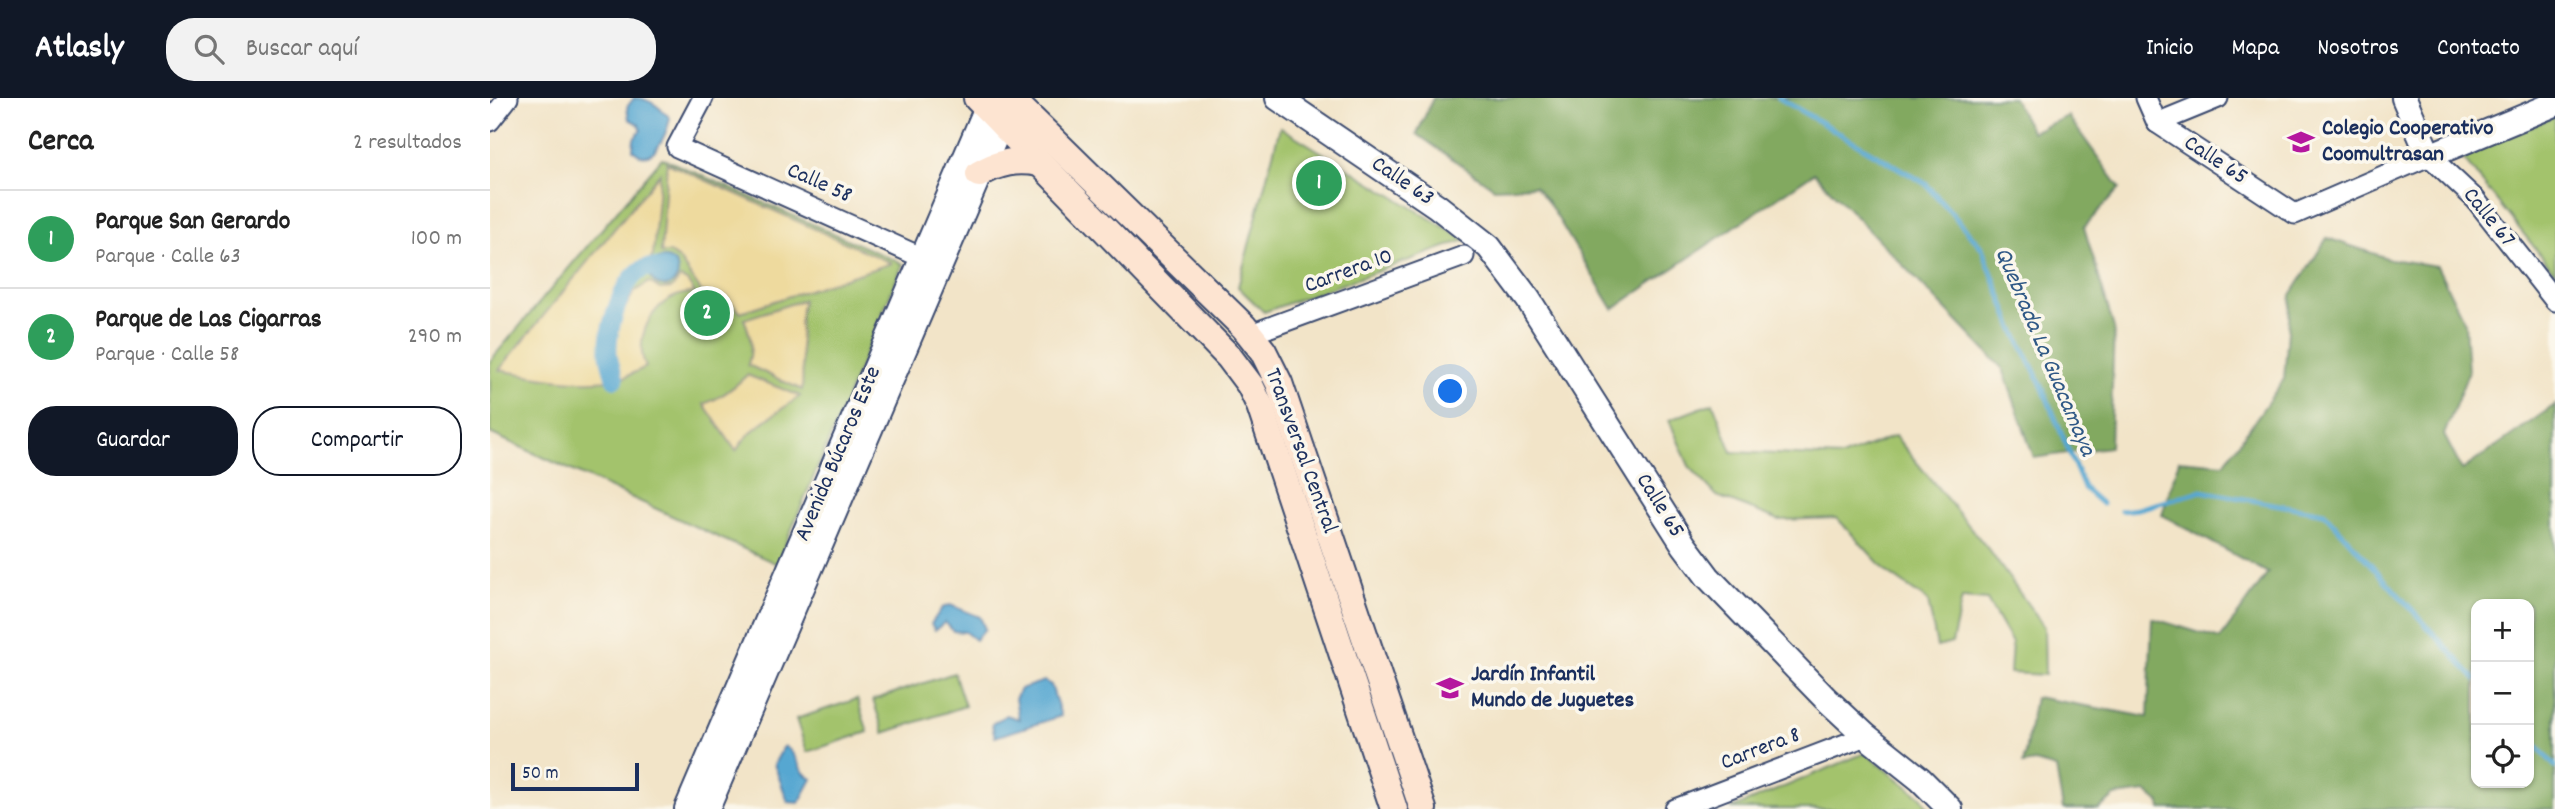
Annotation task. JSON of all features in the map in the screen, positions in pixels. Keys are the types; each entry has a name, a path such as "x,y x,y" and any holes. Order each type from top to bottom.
{"main road":[{"name":"Transversal Central","path":"996,104 1039,163 1229,357 1250,385 1260,406 1394,809"},
{"name":"Transversal Central","path":"996,104 1251,334 1271,363 1423,809"},
{"path":"979,174 989,167 1012,161 1039,163"}],"street":[{"path":"490,121 508,98"},
{"name":"Calle 63","path":"1278,98 1437,206 1489,247"},
{"name":"Calle 65","path":"2146,98 2157,124 2295,214 2429,156"},
{"path":"2157,124 2218,98"},
{"name":"Calle 67","path":"2404,98 2429,156 2475,199 2555,301"},
{"name":"Calle 58","path":"699,99 677,147 931,262"},
{"name":"Avenida Búcaros Este","path":"687,809 931,262 979,174 996,104"},
{"name":"Avenida Búcaros Este","path":"707,809 996,104"},
{"path":"2429,156 2555,104"},
{"name":"Calle 65","path":"1489,247 1528,299 1684,545 1702,569 1804,677 1866,736 1920,779 1950,809"},
{"name":"Carrera 10","path":"1251,334 1464,256"},
{"name":"Carrera 8","path":"1675,809 1866,736"}],"green space":[{"path":"1433,98 2013,98 2032,132 2068,116 2120,188 2084,227 2114,328 2110,447 2034,458 2003,369 1814,173 1613,309 1548,202 1535,186 1494,188 1417,134"},
{"path":"2555,116 2555,273 2461,156"},
{"path":"1280,127 1465,240 1264,312 1238,287"},
{"path":"662,158 903,264 777,564 490,433 490,361"},
{"path":"2327,238 2390,259 2437,266 2465,323 2468,373 2444,435 2462,470 2555,405 2555,809 2161,809 2160,803 2146,792 2115,796 2099,809 2063,809 2056,768 2035,762 2023,764 2035,697 2148,717 2152,618 2220,639 2268,573 2162,515 2179,460 2224,464 2284,379 2291,295"},
{"path":"1713,403 1732,452 1841,457 1895,436 1989,550 2044,627 2045,675 2010,673 2012,643 1987,600 1962,598 1952,643 1937,647 1928,601 1887,572 1837,518 1779,520 1717,496 1689,466 1669,420"},
{"path":"954,673 965,706 884,733 873,700"},
{"path":"857,699 868,732 807,752 796,719"},
{"path":"1865,753 1921,797 1929,809 1731,809"}],"sand":[{"path":"667,163 892,263 740,312 727,298 701,291 678,258 669,253 661,253"},
{"path":"660,173 653,256 632,278 617,307 608,357 610,380 568,380 499,370"},
{"path":"680,278 687,281 695,293 682,294 659,307 645,329 642,342 646,367 623,378 615,355 615,335 623,311 634,292 649,282 660,289 672,288"},
{"path":"803,300 800,322 802,390 748,365 750,342 744,319"},
{"path":"747,375 800,396 757,427 736,451 704,404 727,392"}],"water":[{"path":"634,98 650,101 670,118 658,147 646,156 633,150 634,139 641,130 639,124 629,119 627,107"},
{"path":"664,258 674,262 678,272 674,282 664,286 654,282 650,272 654,262"},
{"path":"950,605 980,617 985,629 975,640 965,632 953,631 945,622 935,630 931,624 942,608"},
{"path":"1044,681 1051,685 1061,716 995,737 992,724 1006,715 1019,719 1015,699 1020,689"},
{"path":"784,746 812,779 799,803 788,802 774,764"}],"waterway":[{"name":"Quebrada La Guacamaya","path":"1779,98 1926,184 1982,248 2013,328 2042,386 2084,488 2102,504"},
{"path":"615,379 608,347 612,323 621,297 627,285 641,270 663,269"},
{"name":"Quebrada La Guacamaya","path":"2121,511 2138,509 2201,491 2324,513 2471,675"},
{"name":"Quebrada La Guacamaya","path":"2534,743 2555,766"}],"place":[{"name":"Colegio Cooperativo Coomultrasan","path":"2301,142"},
{"name":"Parque San Gerardo","path":"1319,183"},
{"name":"Parque de Las Cigarras","path":"707,313"},
{"name":"Jardín Infantil Mundo de Juguetes","path":"1450,688"}]}
